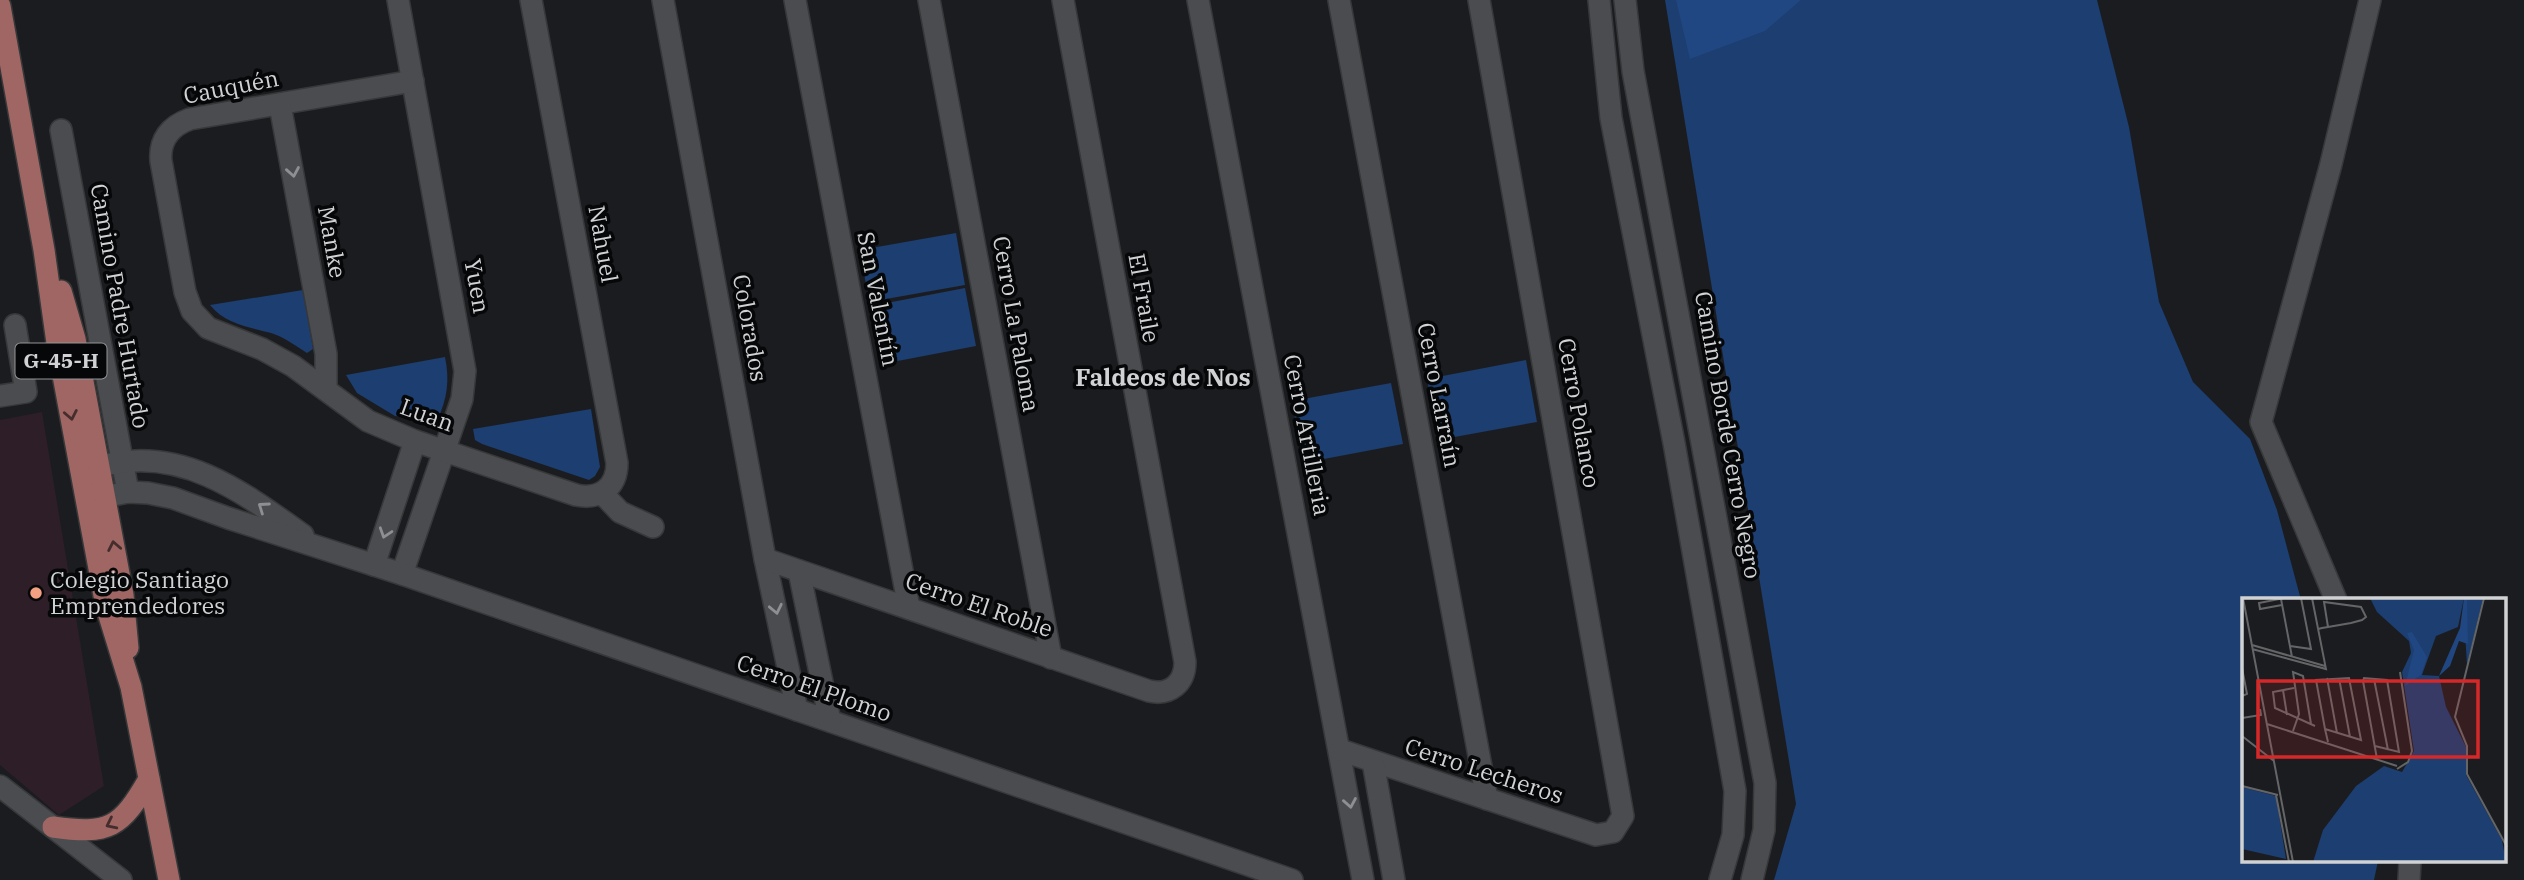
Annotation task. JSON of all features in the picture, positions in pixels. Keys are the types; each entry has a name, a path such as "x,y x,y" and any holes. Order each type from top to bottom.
{"main road":[{"name":"G-45-H","path":"0,6 58,343 96,499 123,594 131,687 169,880"},
{"path":"53,827 87,830 118,822 132,808 149,779"}],"street":[{"name":"Yuen","path":"398,0 465,370 462,399 402,574"},
{"name":"Nahuel","path":"531,0 617,463 614,481 602,493"},
{"name":"Colorados","path":"663,0 765,559 797,710"},
{"name":"San Valentín","path":"795,0 909,608"},
{"name":"Cerro La Paloma","path":"929,0 1051,658"},
{"name":"El Fraile","path":"1063,0 1185,662 1185,671 1176,686"},
{"name":"Cerro Artilleria","path":"1198,0 1363,880"},
{"name":"Cerro Larraín","path":"1339,0 1487,799"},
{"name":"Cerro Polanco","path":"1479,0 1623,808 1620,822 1613,832"},
{"path":"1599,0 1611,118 1657,352 1735,791 1733,835 1720,880"},
{"name":"Camino Borde Cerro Negro","path":"1625,0 1633,71 1765,783 1765,830 1752,880"},
{"path":"2335,598 2261,422 2330,164 2370,0"},
{"name":"Cauquén","path":"196,318 185,292 161,161 162,143 169,132 183,121 413,81"},
{"name":"Manke","path":"280,105 326,354 326,389"},
{"name":"Camino Padre Hurtado","path":"61,130 128,492"},
{"name":"Luan","path":"196,318 208,328 278,357 326,389 358,415 415,441 576,495 587,497 602,493"},
{"path":"0,396 26,392 15,325"},
{"path":"374,565 415,441"},
{"name":"Cerro El Plomo","path":"90,469 123,461 144,460 170,463 216,477 319,546"},
{"name":"Cerro El Plomo","path":"96,499 128,492 173,498 1292,880"},
{"path":"602,493 621,512 653,527"},
{"name":"Cerro El Roble","path":"765,559 1156,693 1176,686"},
{"path":"799,571 830,721"},
{"path":"758,696 771,687 788,665"},
{"name":"Cerro Lecheros","path":"1340,750 1589,834 1603,835 1613,832"},
{"path":"1373,762 1394,880"},
{"path":"0,786 121,880"},
{"path":"2409,880 2410,862"}],"shaded area":[{"path":"1665,0 2097,0 2129,127 2159,302 2193,382 2250,439 2277,510 2300,598 2242,598 2242,862 2378,862 2374,880 1774,880 1796,804"},
{"path":"1676,0 1801,0 1765,31 1690,59"},
{"path":"956,233 965,285 869,302 860,250"},
{"path":"965,288 976,346 882,364 871,306"},
{"path":"303,290 313,349 307,353 276,335 230,321 210,305"},
{"path":"445,357 447,390 437,421 395,416 357,393 346,375"},
{"path":"1526,360 1537,422 1438,440 1427,379"},
{"path":"1391,383 1403,444 1303,463 1292,401"},
{"path":"591,409 600,467 589,480 475,440 473,429"},
{"name":"Colegio Santiago Emprendedores","path":"42,412 104,786 59,815 0,765 0,420"}],"place":[{"name":"Colegio Santiago Emprendedores","path":"36,593"}],"district":[{"name":"Faldeos de Nos","path":"1163,378"}]}
